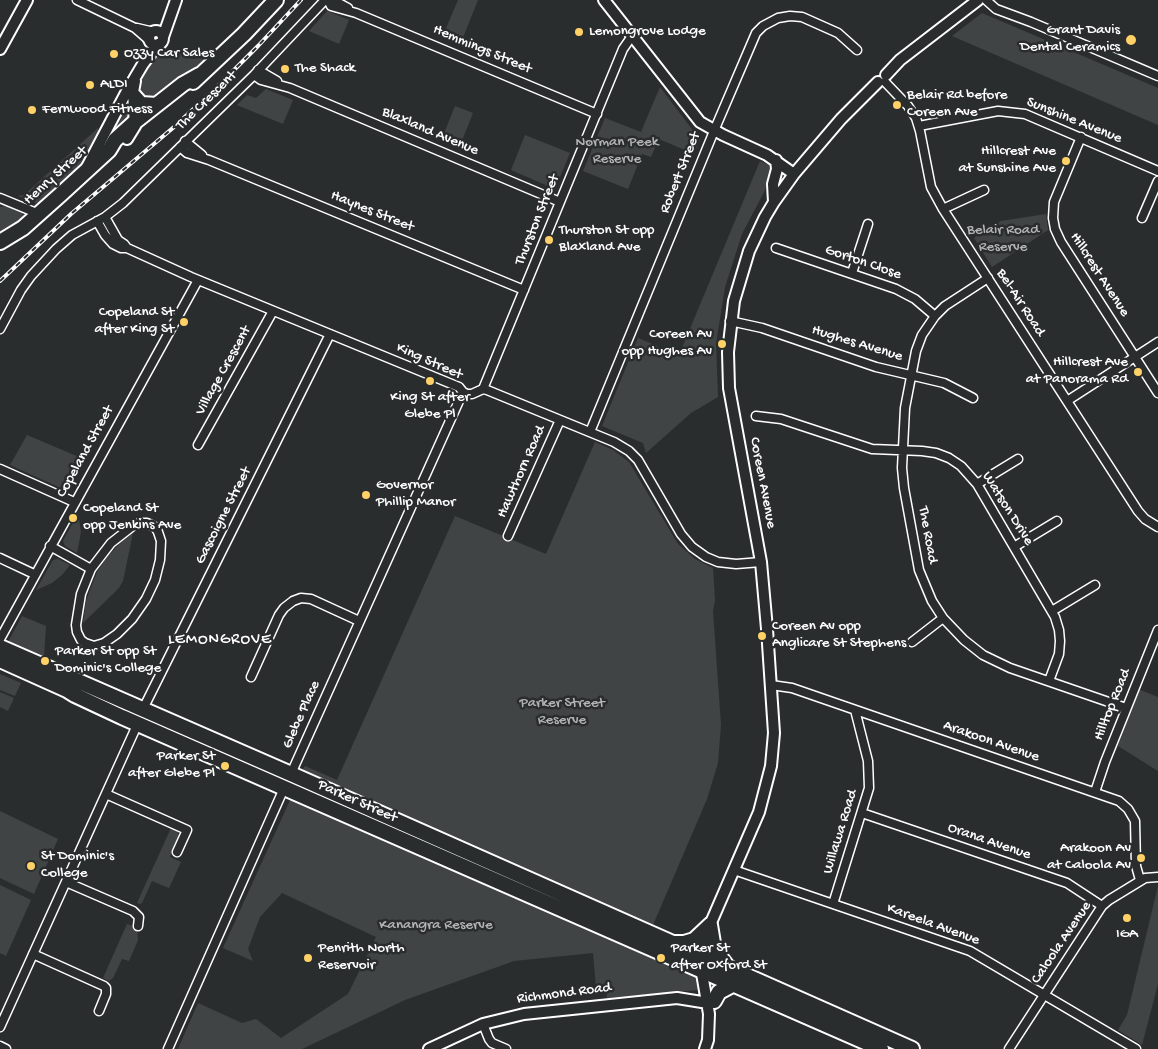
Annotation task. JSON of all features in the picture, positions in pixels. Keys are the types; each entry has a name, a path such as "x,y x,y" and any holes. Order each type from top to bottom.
{"highway":[{"path":"199,75 244,34 276,0"},
{"name":"Henry Street","path":"0,242 39,214 109,150 115,140 136,121 183,84 199,75"},
{"name":"Henry Street","path":"109,150 119,146 199,75"},
{"name":"Parker Street","path":"0,648 704,955"},
{"name":"Parker Street","path":"0,660 138,724 705,973"},
{"path":"675,942 684,943 694,940 710,925"},
{"path":"710,925 714,949 726,965"},
{"path":"704,955 912,1049"},
{"path":"705,973 881,1049"},
{"path":"711,1002 718,992 734,984"}],"street":[{"path":"0,50 27,0"},
{"path":"77,0 155,38"},
{"name":"Hemmings Street","path":"327,0 331,6 356,13"},
{"name":"The Crescent","path":"0,329 21,290 44,262 72,235 105,218 124,203 327,0"},
{"name":"Hemmings Street","path":"333,0 356,13 597,114"},
{"path":"604,0 696,119 714,131 762,152 794,174"},
{"name":"Coreen Avenue","path":"706,1045 714,1023 705,973 704,955 710,925 759,812 769,776 774,734 761,562 729,388 728,352 730,321 738,282 758,230 774,202 794,174 841,119 883,80 900,60 978,0"},
{"path":"986,0 996,9 1158,76"},
{"path":"83,174 174,4"},
{"name":"Robert Street","path":"590,432 753,38 768,22 783,17 796,16 838,33 856,50"},
{"name":"Thurston Street","path":"483,389 623,49 632,36"},
{"name":"Blaxland Avenue","path":"256,72 560,202"},
{"path":"127,139 133,131 136,121 133,92 137,76"},
{"name":"Bel-Air Road","path":"883,80 908,106 919,126 930,184 943,209 1138,511 1148,521 1158,527"},
{"path":"133,92 142,102 158,103"},
{"name":"Sunshine Avenue","path":"919,126 998,111 1011,111 1032,116 1158,171"},
{"name":"Hillcrest Avenue","path":"1081,137 1056,197 1053,211 1055,229 1061,242 1158,393"},
{"name":"Haynes Street","path":"182,144 210,160 524,290"},
{"path":"774,202 773,184 777,169 776,160"},
{"path":"1142,218 1158,181"},
{"path":"943,209 984,190"},
{"path":"0,198 39,214"},
{"name":"King Street","path":"105,218 118,240 127,248"},
{"name":"King Street","path":"97,221 113,244 121,248 127,248 198,280 459,387 462,392 469,394 483,389"},
{"path":"852,273 868,224"},
{"name":"Gorton Close","path":"776,248 903,292 935,316"},
{"name":"The Road","path":"988,278 945,306 935,316 919,343 911,375 905,408 902,450 904,488 917,566 929,594 943,618 964,640 990,658 1003,665 1126,708"},
{"name":"Copeland Street","path":"0,638 198,280"},
{"name":"Village Crescent","path":"198,445 273,311"},
{"name":"Hughes Avenue","path":"730,321 755,326 868,364 944,382 973,398"},
{"name":"Gascoigne Street","path":"142,709 330,334"},
{"path":"1067,400 1158,342"},
{"path":"483,389 614,442 634,455 681,534 696,551 725,564 761,562"},
{"name":"Glebe Place","path":"168,1049 462,392"},
{"name":"Watson Drive","path":"756,416 781,419 876,450 927,451 945,456 961,466 977,484 1058,624 1059,654 1050,681"},
{"name":"Hawthorn Road","path":"508,536 560,420"},
{"path":"977,484 1018,459"},
{"path":"0,469 74,502"},
{"path":"1014,547 1057,521"},
{"path":"147,523 158,532 161,541 160,560 155,580 148,594 122,630 104,643 94,646 81,640 76,625 81,594 91,569 111,543 134,525 147,523"},
{"path":"50,546 91,569"},
{"path":"0,558 34,574"},
{"path":"1052,611 1095,584"},
{"path":"251,677 279,615 293,600 304,598 315,600 359,621"},
{"path":"912,642 943,618"},
{"name":"Hilltop Road","path":"1095,792 1126,708 1158,630"},
{"name":"Arakoon Avenue","path":"771,685 792,688 1119,801 1127,807 1133,816 1136,826 1136,866 1140,880"},
{"name":"Willawa Road","path":"833,904 869,788 867,756 855,710"},
{"path":"0,1027 138,724"},
{"path":"106,794 187,830 177,852"},
{"name":"Orana Avenue","path":"862,813 1067,883 1102,906"},
{"name":"Kareela Avenue","path":"734,870 970,951 1136,1049"},
{"name":"Caloola Avenue","path":"1009,1049 1102,906 1140,880 1149,876 1158,877"},
{"path":"66,882 133,911 139,916 138,926"},
{"path":"33,954 104,986 106,994 99,1011"},
{"name":"Richmond Road","path":"430,1049 483,1024 524,1014 677,998 711,1002"},
{"path":"483,1024 489,1039 506,1049"},
{"path":"0,1046 6,1049"}],"green space":[{"path":"458,0 478,0 460,45 442,38"},
{"path":"327,11 349,20 339,44 309,31"},
{"path":"982,13 1158,88 1158,125 952,36"},
{"path":"158,48 192,59 199,58 202,55 206,60 201,64 203,67 155,99 146,100 138,92 139,85"},
{"name":"Norman Peek Reserve","path":"660,87 700,140 694,154 659,139 651,157 642,154 628,189 583,171 605,118 641,132"},
{"path":"266,89 293,100 283,124 237,105 247,95 256,98"},
{"path":"129,95 133,119 101,151"},
{"path":"455,106 473,113 459,148 441,141"},
{"path":"98,128 99,132 90,156 41,205 18,196 24,195"},
{"path":"525,135 570,153 555,189 511,170"},
{"path":"760,161 769,165 771,173 764,192 742,234 725,287 716,344 718,397 691,413 646,453 643,443 602,426 638,338 679,355"},
{"path":"6,206 22,213 24,218 23,221 0,234 0,207"},
{"name":"Belair Road Reserve","path":"1046,214 1048,230 992,267 974,238 1001,221"},
{"path":"27,435 86,460 70,488 63,489 10,465"},
{"name":"Parker Street Reserve","path":"595,442 613,450 629,462 678,544 695,559 713,568 715,600 713,611 721,725 718,763 707,799 653,925 304,773 303,769 305,766 337,780 455,516 546,554"},
{"path":"78,513 81,532 77,553 65,546 63,541"},
{"path":"133,533 123,581 119,588 83,623 86,601 97,572 119,544"},
{"path":"58,559 70,565 52,583 36,590 53,560"},
{"path":"22,616 46,626 44,657 9,643"},
{"path":"0,674 21,683 15,696 0,690"},
{"path":"1138,689 1158,697 1158,771 1118,746"},
{"path":"0,692 14,698 8,711 0,707"},
{"name":"Kanangra Reserve","path":"291,798 694,973 698,990 607,998 606,987 596,988 593,953 514,961 405,1000 302,1049 178,1049 198,1003 242,1023 256,1019 281,1038 348,994 376,937 282,893 260,917 248,949 253,961 223,948"},
{"path":"0,811 58,839 34,894 0,878"},
{"path":"171,828 177,831 179,836 170,857 181,862 169,888 152,881 142,903 137,903"},
{"path":"0,885 31,900 6,956 0,953"},
{"path":"1158,886 1158,984 1142,1045 1118,1030 1127,1015"},
{"path":"127,924 137,928 138,940 129,961 122,959 113,978 109,981 103,978"}],"railway":[{"path":"0,281 71,214 174,127 215,89 301,0"}],"place":[{"name":"Lemongrove Lodge","path":"579,32"},
{"name":"Grant Davis Dental Ceramics","path":"1131,40"},
{"name":"Ozzy Car Sales","path":"114,54"},
{"name":"The Shack","path":"285,69"},
{"name":"ALDI","path":"90,85"},
{"name":"Belair Rd before Coreen Ave","path":"897,105"},
{"name":"Fernwood Fitness","path":"32,110"},
{"name":"Hillcrest Ave at Sunshine Ave","path":"1066,161"},
{"name":"Thurston St opp Blaxland Ave","path":"549,240"},
{"name":"Copeland St after King St","path":"184,322"},
{"name":"Coreen Av opp Hughes Av","path":"722,344"},
{"name":"Hillcrest Ave at Panorama Rd","path":"1138,372"},
{"name":"King St after Glebe Pl","path":"430,381"},
{"name":"Governor Phillip Manor","path":"366,495"},
{"name":"Copeland St opp Jenkins Ave","path":"73,518"},
{"name":"Coreen Av opp Anglicare St Stephens","path":"762,636"},
{"name":"Parker St opp St Dominic's College","path":"45,661"},
{"name":"Parker St after Glebe Pl","path":"225,766"},
{"name":"Arakoon Av at Caloola Av","path":"1141,858"},
{"name":"St Dominic's College","path":"31,866"},
{"name":"IGA","path":"1127,918"},
{"name":"Penrith North Reservoir","path":"308,958"},
{"name":"Parker St after Oxford St","path":"661,958"}],"district":[{"name":"LEMONGROVE","path":"220,641"}]}
